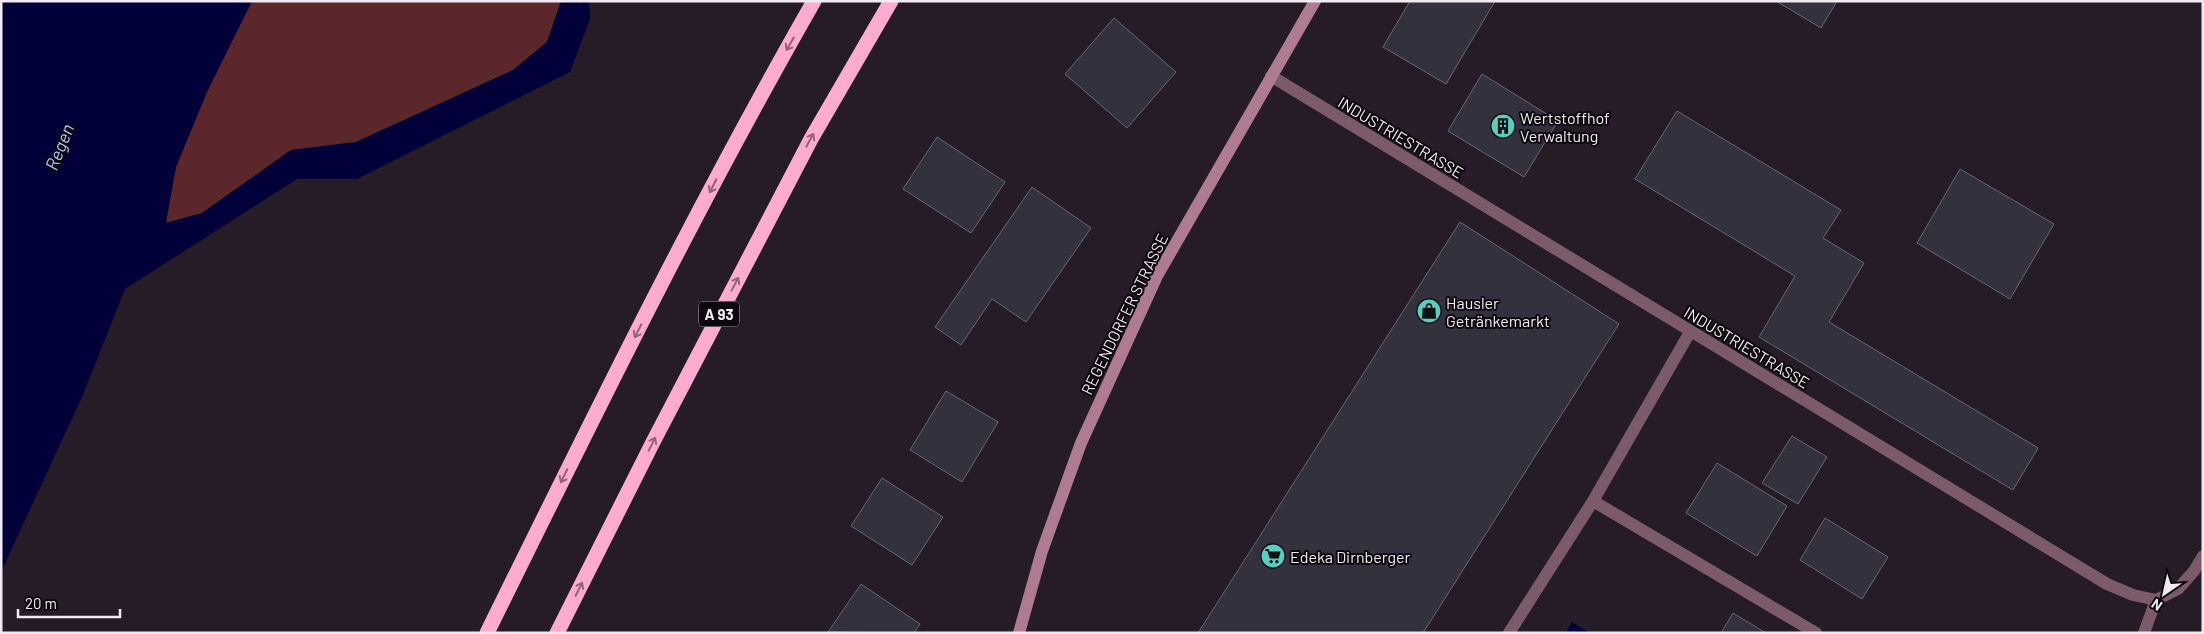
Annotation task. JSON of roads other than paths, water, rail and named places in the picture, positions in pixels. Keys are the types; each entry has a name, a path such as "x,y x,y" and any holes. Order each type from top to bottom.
{"highway":[{"path":"487,633 590,423 752,110 814,1"},
{"name":"A 93","path":"557,633 652,444 811,139 890,1"}],"street":[{"name":"REGENDORFER STRASSE","path":"1019,633 1042,551 1081,443 1156,276 1315,1"},
{"name":"INDUSTRIESTRASSE","path":"1271,76 2106,584 2133,595 2156,600"},
{"path":"1509,633 1593,501 1690,332"},
{"path":"1593,501 1816,633"},
{"path":"2144,633 2156,600 2178,589 2194,571 2203,556"}],"water":[{"name":"Regen","path":"1,1 252,1 207,92 176,167 166,223 202,213 291,150 356,142 513,70 547,42 561,1 589,1 590,19 570,72 357,179 297,179 125,289 82,397 1,572"},
{"path":"1572,622 1590,633 1566,633"}],"place":[{"name":"Wertstoffhof Verwaltung","path":"1503,126"},
{"name":"Hausler Getränkemarkt","path":"1429,311"},
{"name":"Edeka Dirnberger","path":"1273,556"}]}
